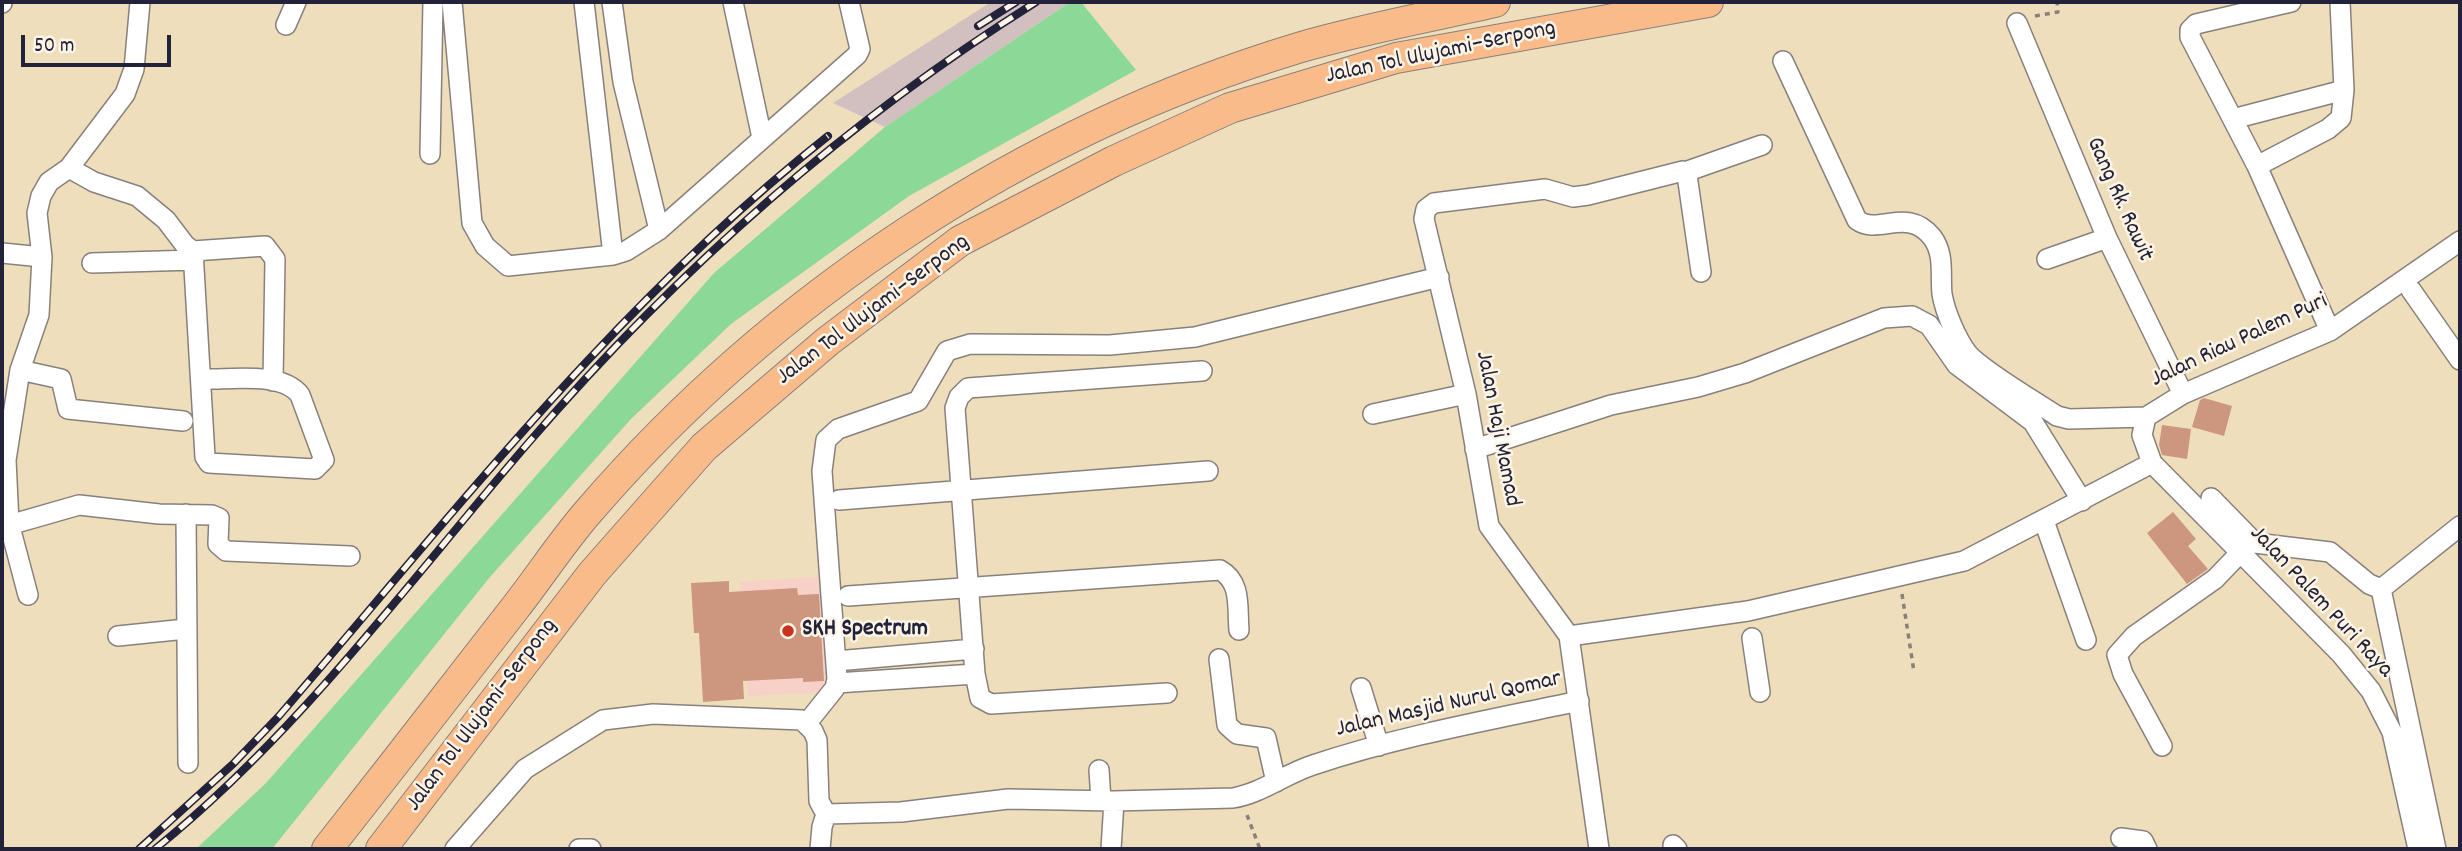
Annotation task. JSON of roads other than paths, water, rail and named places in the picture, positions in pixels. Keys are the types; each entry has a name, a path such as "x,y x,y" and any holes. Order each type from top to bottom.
{"highway":[{"name":"Jalan Tol Ulujami–Serpong","path":"327,849 587,513 709,386 827,286 914,227 1017,167 1144,105 1299,48 1495,2"},
{"name":"Jalan Tol Ulujami–Serpong","path":"381,849 592,574 704,447 828,341 961,241 1114,161 1230,108 1396,58 1708,2"}],"street":[{"path":"28,596 5,525 6,460 20,370 39,315 42,257 37,213 49,181 69,168 125,94 134,69 140,2"},
{"path":"286,25 296,2"},
{"path":"430,154 433,2"},
{"path":"452,2 472,223 485,246 508,266 613,255 626,251 659,230 857,55 860,49 849,2"},
{"path":"584,2 613,255"},
{"path":"612,2 623,82 659,230"},
{"path":"733,2 762,138"},
{"path":"2291,2 2207,21 2190,30 2190,37 2258,166 2330,331"},
{"path":"2258,166 2339,122 2343,112 2344,90 2340,2"},
{"name":"Gang Rk. Rawit","path":"2017,23 2107,238 2183,394"},
{"path":"1783,61 1857,220 1871,225 1903,220 1919,226 1932,238 1941,258 1942,295 1951,320 1973,359 2057,416 2069,419 2146,417"},
{"path":"592,86 623,82"},
{"path":"2234,119 2344,90"},
{"path":"1701,272 1685,172 1762,145"},
{"path":"69,168 94,182 137,196 166,220 193,255 202,379 203,452 209,463 315,469 324,460 300,395 293,386 274,381 202,379"},
{"name":"Jalan Haji Mamad","path":"1569,636 1489,526 1466,394 1424,219 1426,209 1434,203 1545,189 1573,197 1588,195 1685,172"},
{"path":"2047,259 2107,238"},
{"name":"Jalan Riau Palem Puri","path":"2146,417 2183,394 2330,331 2460,241"},
{"path":"92,264 265,246 275,259 274,381"},
{"path":"2,253 42,257"},
{"path":"807,723 836,683 822,471 826,440 838,429 918,401 947,351 970,344 1110,345 1195,337 1439,277"},
{"path":"2411,290 2460,360"},
{"path":"1475,449 1611,405 1698,387 1745,373 1884,318 1912,316 1929,325 1957,365 2033,422 2082,500"},
{"path":"20,370 61,379 68,409 183,421"},
{"path":"1167,693 991,704 980,698 975,674 955,408 959,397 968,388 1202,371"},
{"path":"1373,414 1466,394"},
{"name":"Jalan Palem Puri Raya","path":"2146,417 2142,435 2152,463 2341,654 2380,705 2401,764 2418,849"},
{"name":"Jalan Masjid Nurul Qomar","path":"827,814 901,812 1008,799 1108,801 1247,796 1310,766 1378,746 1579,701 1569,636 1749,623 1900,577 1964,561 2152,463"},
{"path":"839,500 1208,471"},
{"path":"2211,498 2255,543 2330,552 2369,584 2381,589"},
{"path":"5,525 79,505 186,514 219,517 219,544 226,551 350,556"},
{"path":"186,514 188,763"},
{"path":"2044,521 2086,640"},
{"path":"2381,589 2460,526"},
{"path":"2162,747 2123,674 2117,655 2134,636 2215,579 2241,553"},
{"path":"848,596 1220,570 1231,576 1236,585 1239,630"},
{"path":"2381,589 2436,849"},
{"path":"1749,623 1760,692"},
{"path":"118,636 186,629"},
{"path":"836,661 974,649"},
{"path":"1219,659 1227,725 1237,734 1266,738 1276,782"},
{"path":"836,683 975,674"},
{"path":"1361,688 1378,746"},
{"path":"1579,701 1599,849"},
{"path":"455,849 525,769 603,720 653,714 789,719 807,723 817,740 819,801 827,814 822,827 820,849"},
{"path":"1099,771 1108,801 1111,849"},
{"path":"2121,838 2143,841 2147,849"},
{"path":"579,849 591,849"}],"railway":[{"path":"978,26 1016,2"},
{"path":"155,849 208,804 305,706 586,378 704,259 766,202 897,97 1036,2"},
{"path":"139,849 233,764 279,716 474,487 608,339 678,268 751,200 828,136"}],"place":[{"name":"SKH Spectrum","path":"788,631"}]}
